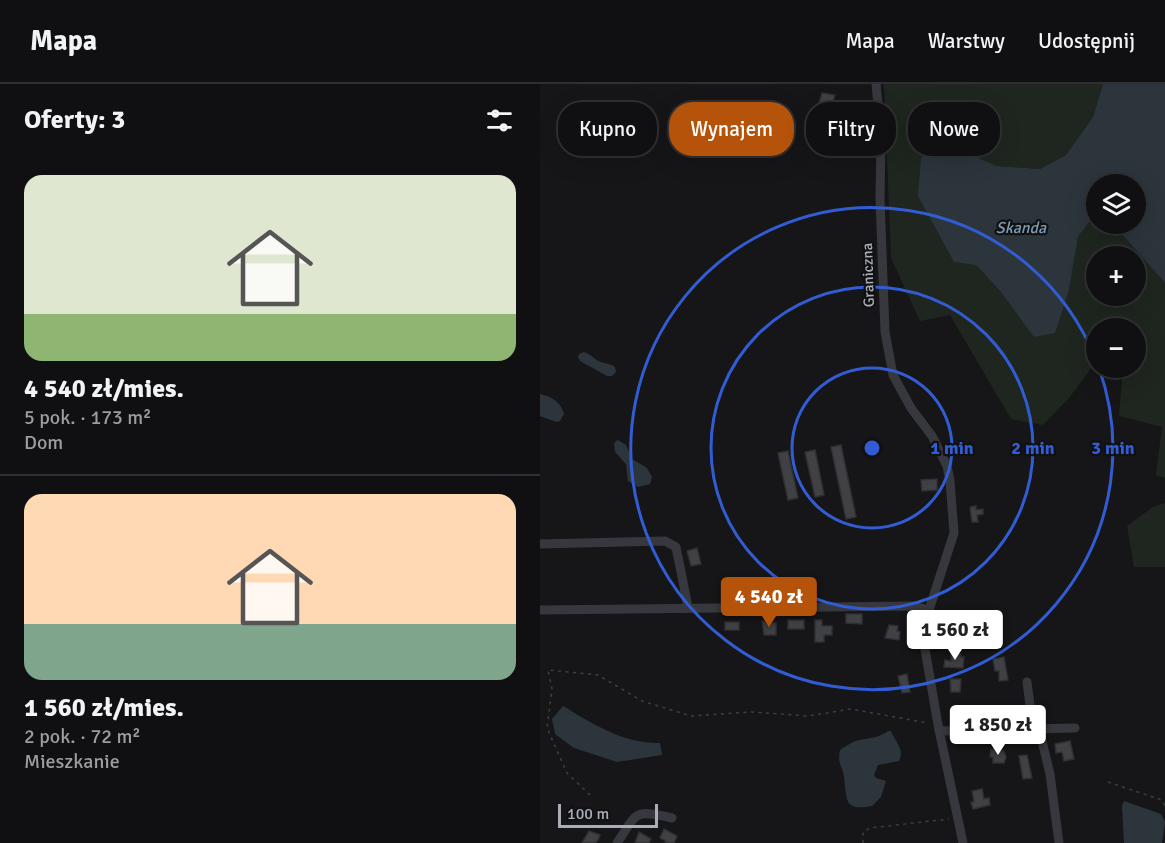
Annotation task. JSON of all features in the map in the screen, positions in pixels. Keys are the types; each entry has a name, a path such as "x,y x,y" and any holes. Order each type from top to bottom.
{"street":[{"name":"Graniczna","path":"876,84 881,138 880,199 885,332 893,375 911,408 932,436 947,466 950,481 954,533 929,610 925,649 963,843"},
{"path":"540,544 665,542 676,547 688,607"},
{"path":"540,610 914,606 929,610"},
{"path":"1027,682 1033,729 1041,737 1050,774 1059,843"},
{"path":"939,728 1075,728"},
{"path":"617,843 633,817 645,812 672,818"}],"path":[{"path":"590,795 567,773 547,728 552,689 548,670 598,675 642,701 691,716 752,712 808,716 851,709 939,728"},
{"path":"1108,782 1162,800 1165,806"},
{"path":"863,843 863,832 870,828 959,818"}],"shaded area":[{"path":"884,84 1103,84 1093,117 1066,155 1040,169 997,166 973,156 1000,156 1000,102 908,102 908,156 948,156 976,265 1001,292 1069,290 1078,237 1086,226 1086,234 1122,234 1132,246 1086,246 1086,306 1146,306 1146,261 1165,283 1165,478 1156,475 1162,427 1119,416 1122,378 1146,378 1146,318 1086,318 1086,375 1069,398 1043,425 1011,419 950,315 920,321 891,258 887,156 896,156 896,102 885,102"},
{"path":"1165,503 1165,567 1134,567 1127,526 1153,507"}],"water":[{"name":"Skanda","path":"1103,84 1165,84 1165,283 1146,261 1146,246 1132,246 1122,234 1146,234 1146,174 1086,174 1086,226 1078,237 1069,290 1055,333 1034,337 1001,292 976,265 954,262 918,196 921,158 925,156 974,156 997,166 1040,169 1066,155 1093,117"},
{"path":"584,352 615,367 616,372 612,376 607,376 580,361 579,354"},
{"path":"540,394 558,403 564,414 560,421 556,422 540,416"},
{"path":"618,440 626,445 632,459 647,468 652,477 650,484 638,487 628,481 626,464 615,452 614,443"},
{"path":"563,706 609,732 634,740 660,743 662,755 617,762 574,748 555,734 552,719"},
{"path":"891,731 900,749 901,757 899,761 878,765 874,775 886,781 881,797 872,806 856,807 847,798 839,759 840,750 856,741"},
{"path":"1124,801 1161,814 1165,822 1162,843 1124,843 1122,806"}],"building":[{"path":"822,93 835,95 833,102 819,102"},
{"path":"841,445 856,517 846,519 831,447"},
{"path":"815,450 824,495 815,497 805,452"},
{"path":"788,451 798,498 788,500 778,453"},
{"path":"937,479 937,490 922,491 921,480"},
{"path":"976,506 976,510 983,509 983,514 977,515 978,522 972,522 970,507"},
{"path":"697,548 701,564 691,566 687,551"},
{"path":"846,614 862,614 862,624 846,623"},
{"path":"788,620 804,620 804,629 788,629"},
{"path":"815,620 822,620 822,626 832,626 832,635 824,635 824,642 815,642"},
{"path":"762,621 776,623 776,635 764,635"},
{"path":"725,622 739,622 739,630 725,630"},
{"path":"889,625 898,626 899,640 885,638"},
{"path":"951,653 961,654 961,657 964,657 963,668 944,667 945,660 951,661"},
{"path":"1004,657 1008,680 999,681 999,671 995,671 993,659"},
{"path":"907,674 910,692 902,693 898,676"},
{"path":"950,679 961,679 960,692 951,692"},
{"path":"1001,707 1017,708 1017,719 1000,718"},
{"path":"1070,741 1074,759 1064,761 1062,752 1056,753 1055,744"},
{"path":"991,749 1004,751 1006,757 1004,763 993,763 993,757 990,757"},
{"path":"1027,755 1032,778 1023,779 1019,756"},
{"path":"982,789 984,799 989,798 990,805 973,809 972,791"},
{"path":"664,829 677,836 674,843 665,843 666,841 660,838"},
{"path":"589,831 600,835 598,840 595,843 582,843"},
{"path":"639,832 651,839 649,843 635,843"}]}
